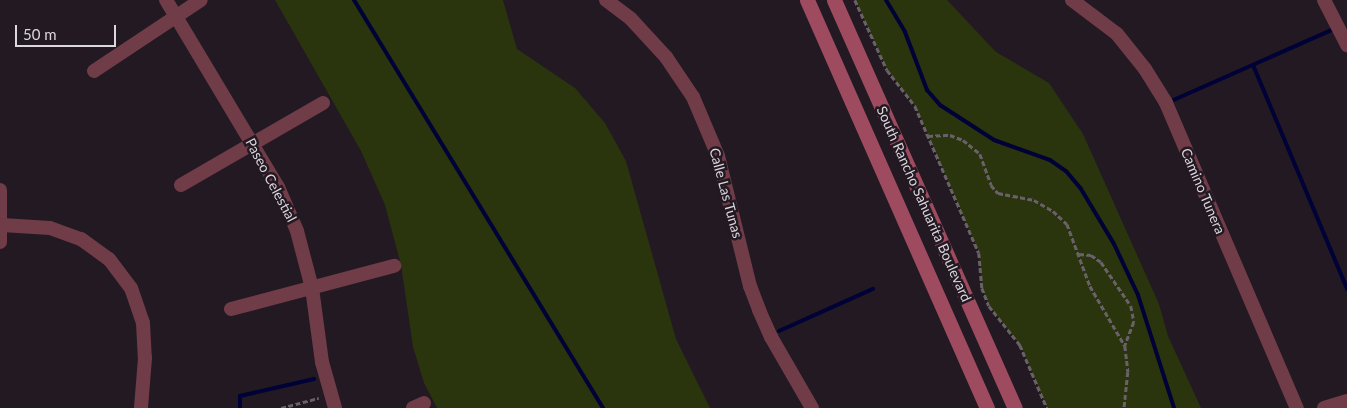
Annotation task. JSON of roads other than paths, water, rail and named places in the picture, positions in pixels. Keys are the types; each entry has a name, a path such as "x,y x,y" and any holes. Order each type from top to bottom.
{"street":[{"name":"Paseo Celestial","path":"166,0 278,187 298,231 312,288 332,402"},
{"path":"94,71 201,0"},
{"name":"Calle Las Tunas","path":"606,0 631,19 666,57 696,103 718,156 750,286 759,310 775,345 812,408"},
{"name":"South Rancho Sahuarita Boulevard","path":"807,0 987,408"},
{"name":"South Rancho Sahuarita Boulevard","path":"834,0 1015,408"},
{"name":"Camino Tunera","path":"1072,0 1117,34 1145,69 1166,104 1296,408"},
{"path":"1324,0 1346,38"},
{"path":"181,185 323,103"},
{"path":"0,190 2,225 0,242"},
{"path":"2,225 50,228 81,239 109,259 131,288 143,323 145,358 141,408"},
{"path":"230,309 394,266"},
{"path":"1324,408 1347,401"}],"waterway":[{"path":"354,0 603,408"},
{"path":"886,0 905,32 927,90 940,105 994,140 1050,160 1066,171 1081,189 1114,244 1138,295 1174,408"},
{"path":"1169,102 1336,28"},
{"path":"1253,65 1347,289"},
{"path":"779,331 873,289"},
{"path":"240,408 240,396 314,379"}]}
